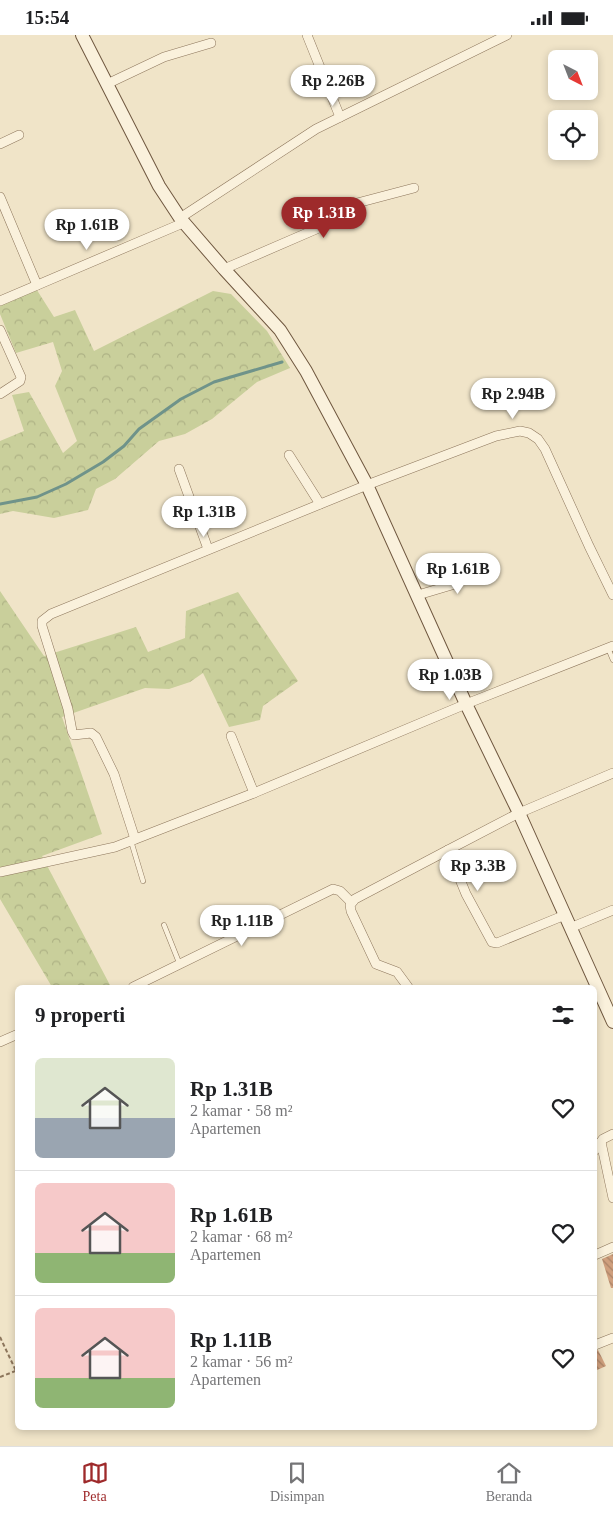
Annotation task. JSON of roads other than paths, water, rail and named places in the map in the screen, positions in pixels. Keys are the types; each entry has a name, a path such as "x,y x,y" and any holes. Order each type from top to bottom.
{"main road":[{"path":"82,35 159,186 182,220 280,330 306,371 367,485 466,704 519,813 596,985"},
{"path":"597,987 613,1021"}],"street":[{"path":"307,35 340,117"},
{"path":"0,301 182,220 316,129 507,35"},
{"path":"107,84 164,57 211,43"},
{"path":"0,144 19,135"},
{"path":"224,269 321,227 342,207 414,188"},
{"path":"0,197 37,285"},
{"path":"0,330 21,377 20,381 0,394"},
{"path":"133,840 114,774 96,737 91,733 74,735 72,731 68,709 42,626 42,621 51,614 367,485 496,436 520,431 530,433 538,439 545,449 613,595"},
{"path":"289,455 320,505"},
{"path":"179,469 208,549"},
{"path":"418,595 455,584 478,565 486,562"},
{"path":"0,872 92,853 133,840 254,793 466,704 611,647"},
{"path":"232,736 254,793"},
{"path":"407,985 397,972 380,966 374,961 351,911 350,905 352,902 519,813 613,773"},
{"path":"448,850 466,894 492,943 497,943 564,915"},
{"path":"137,985 333,889 340,891 352,902"},
{"path":"570,929 613,910"},
{"path":"0,1041 15,1035"},
{"path":"613,1133 606,1137 598,1146 613,1198"},
{"path":"597,1254 613,1247"},
{"path":"597,1344 613,1338"}],"lane":[{"path":"611,647 613,660"},
{"path":"133,840 143,881"},
{"path":"164,925 180,965"}],"waterway":[{"path":"0,504 37,497 66,484 103,462 124,446 139,429 181,399 214,382 282,362"}]}
